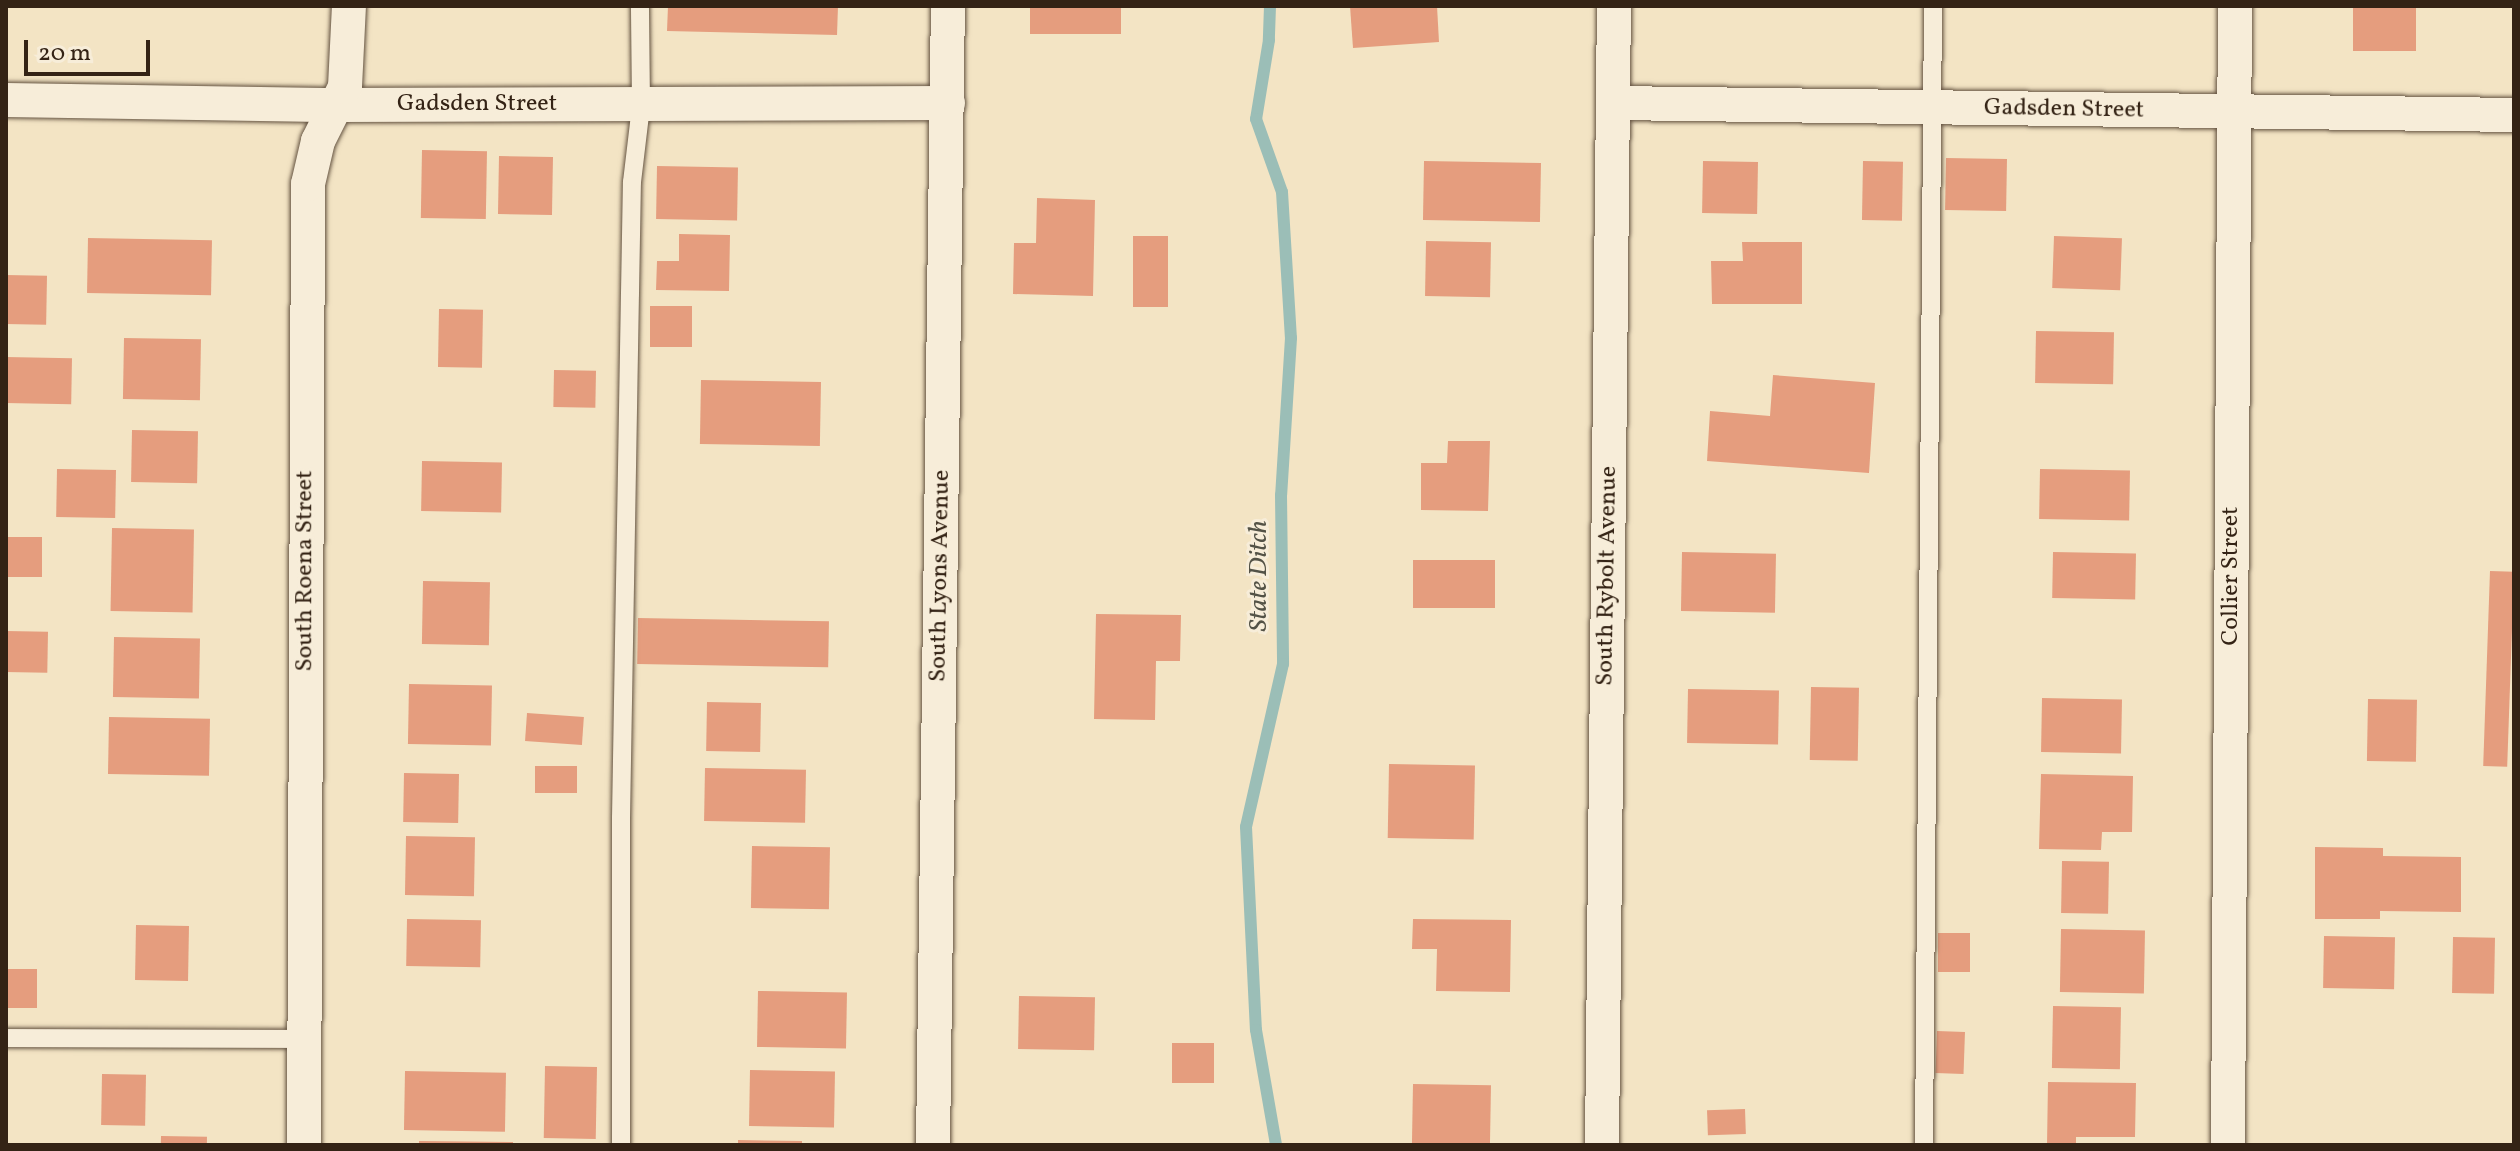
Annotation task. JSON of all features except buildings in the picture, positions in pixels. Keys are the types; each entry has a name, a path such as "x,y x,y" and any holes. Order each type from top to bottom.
{"street":[{"name":"South Roena Street","path":"304,1145 308,184 318,141 339,105 347,74 349,6"},
{"name":"South Lyons Avenue","path":"933,1145 948,6"},
{"name":"South Rybolt Avenue","path":"1602,1145 1614,6"},
{"name":"Collier Street","path":"2228,1145 2235,6"},
{"name":"Gadsden Street","path":"6,100 641,106 948,103"},
{"name":"Gadsden Street","path":"1613,103 2514,115"}],"lane":[{"path":"621,1145 621,818 632,182 641,106 640,6"},
{"path":"1924,1145 1933,6"},
{"path":"6,1038 304,1039"}],"waterway":[{"name":"State Ditch","path":"1270,6 1269,40 1256,119 1282,192 1291,338 1281,495 1283,664 1246,827 1256,1030 1276,1145"}]}
